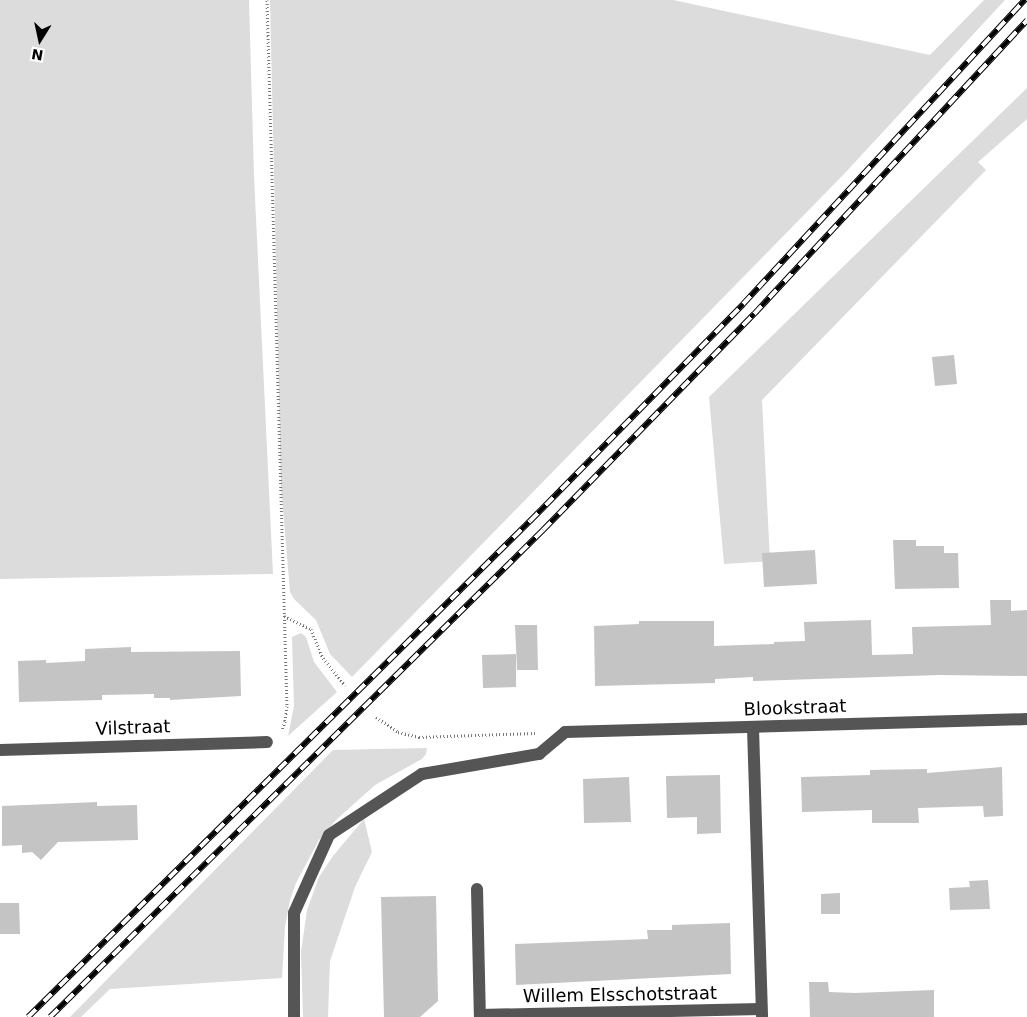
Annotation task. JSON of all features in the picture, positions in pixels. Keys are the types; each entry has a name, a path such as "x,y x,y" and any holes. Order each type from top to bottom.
{"street":[{"name":"Blookstraat","path":"565,732 1027,719"},
{"name":"Willem Elsschotstraat","path":"480,1016 761,1013 753,728"},
{"path":"294,1017 294,913 329,835 422,774 539,754 565,732"},
{"name":"Vilstraat","path":"0,750 267,742"},
{"path":"477,889 480,1016"}],"path":[{"path":"267,0 286,721 281,732 267,742"},
{"path":"284,616 311,629 323,658 345,685"},
{"path":"376,717 398,732 418,737 565,732"}],"shaded area":[{"path":"0,0 249,0 254,176 273,574 0,579"},
{"path":"270,0 673,0 930,55 984,0 1005,0 844,174 352,677 330,654 316,620 294,599 290,592 281,485"},
{"path":"1027,88 1027,119 978,162 986,170 762,400 770,561 724,564 709,397"},
{"path":"301,633 306,637 314,662 337,692 288,736 294,706 292,637"},
{"path":"427,748 426,754 422,759 375,785 336,820 319,840 296,883 290,900 285,927 282,978 110,989 81,1017 70,1017 333,750"},
{"path":"364,819 372,852 355,887 330,961 328,1017 303,1017 301,952 307,910 319,877 333,856"}],"building":[{"path":"954,355 957,384 935,386 932,357"},
{"path":"893,540 916,540 916,546 944,546 944,553 958,553 959,588 895,589"},
{"path":"815,550 817,584 764,587 762,553"},
{"path":"990,600 1011,600 1011,611 1027,610 1027,676 940,675 753,681 753,677 715,679 715,683 595,686 594,626 639,624 639,621 714,621 714,646 805,641 804,622 871,620 872,655 913,654 912,627 991,625"},
{"path":"515,625 537,625 538,670 517,670"},
{"path":"131,647 131,652 240,651 241,696 170,700 170,698 154,698 154,694 102,695 102,700 19,702 18,661 46,660 46,663 85,661 85,649"},
{"path":"516,654 516,687 483,688 482,655"},
{"path":"1002,767 1003,816 984,817 983,806 918,808 919,823 872,823 872,810 802,812 801,777 870,775 870,770 927,769 927,773"},
{"path":"720,775 721,833 697,834 697,817 667,818 666,776"},
{"path":"629,777 631,822 584,823 583,779"},
{"path":"97,802 97,806 137,805 138,840 58,842 41,860 32,852 22,853 22,845 2,846 2,806"},
{"path":"988,880 990,909 950,910 949,888 970,887 969,881"},
{"path":"840,893 840,914 821,914 821,894"},
{"path":"436,896 438,1001 420,1017 384,1017 381,897"},
{"path":"0,903 19,903 20,934 0,934"},
{"path":"730,923 731,974 516,985 515,944 648,939 647,930 672,930 672,925"},
{"path":"809,982 828,982 829,992 934,990 934,1017 810,1017"}],"railway":[{"path":"28,1017 530,521 743,304 1025,0"},
{"path":"50,1017 543,530 754,314 1027,20"}]}
